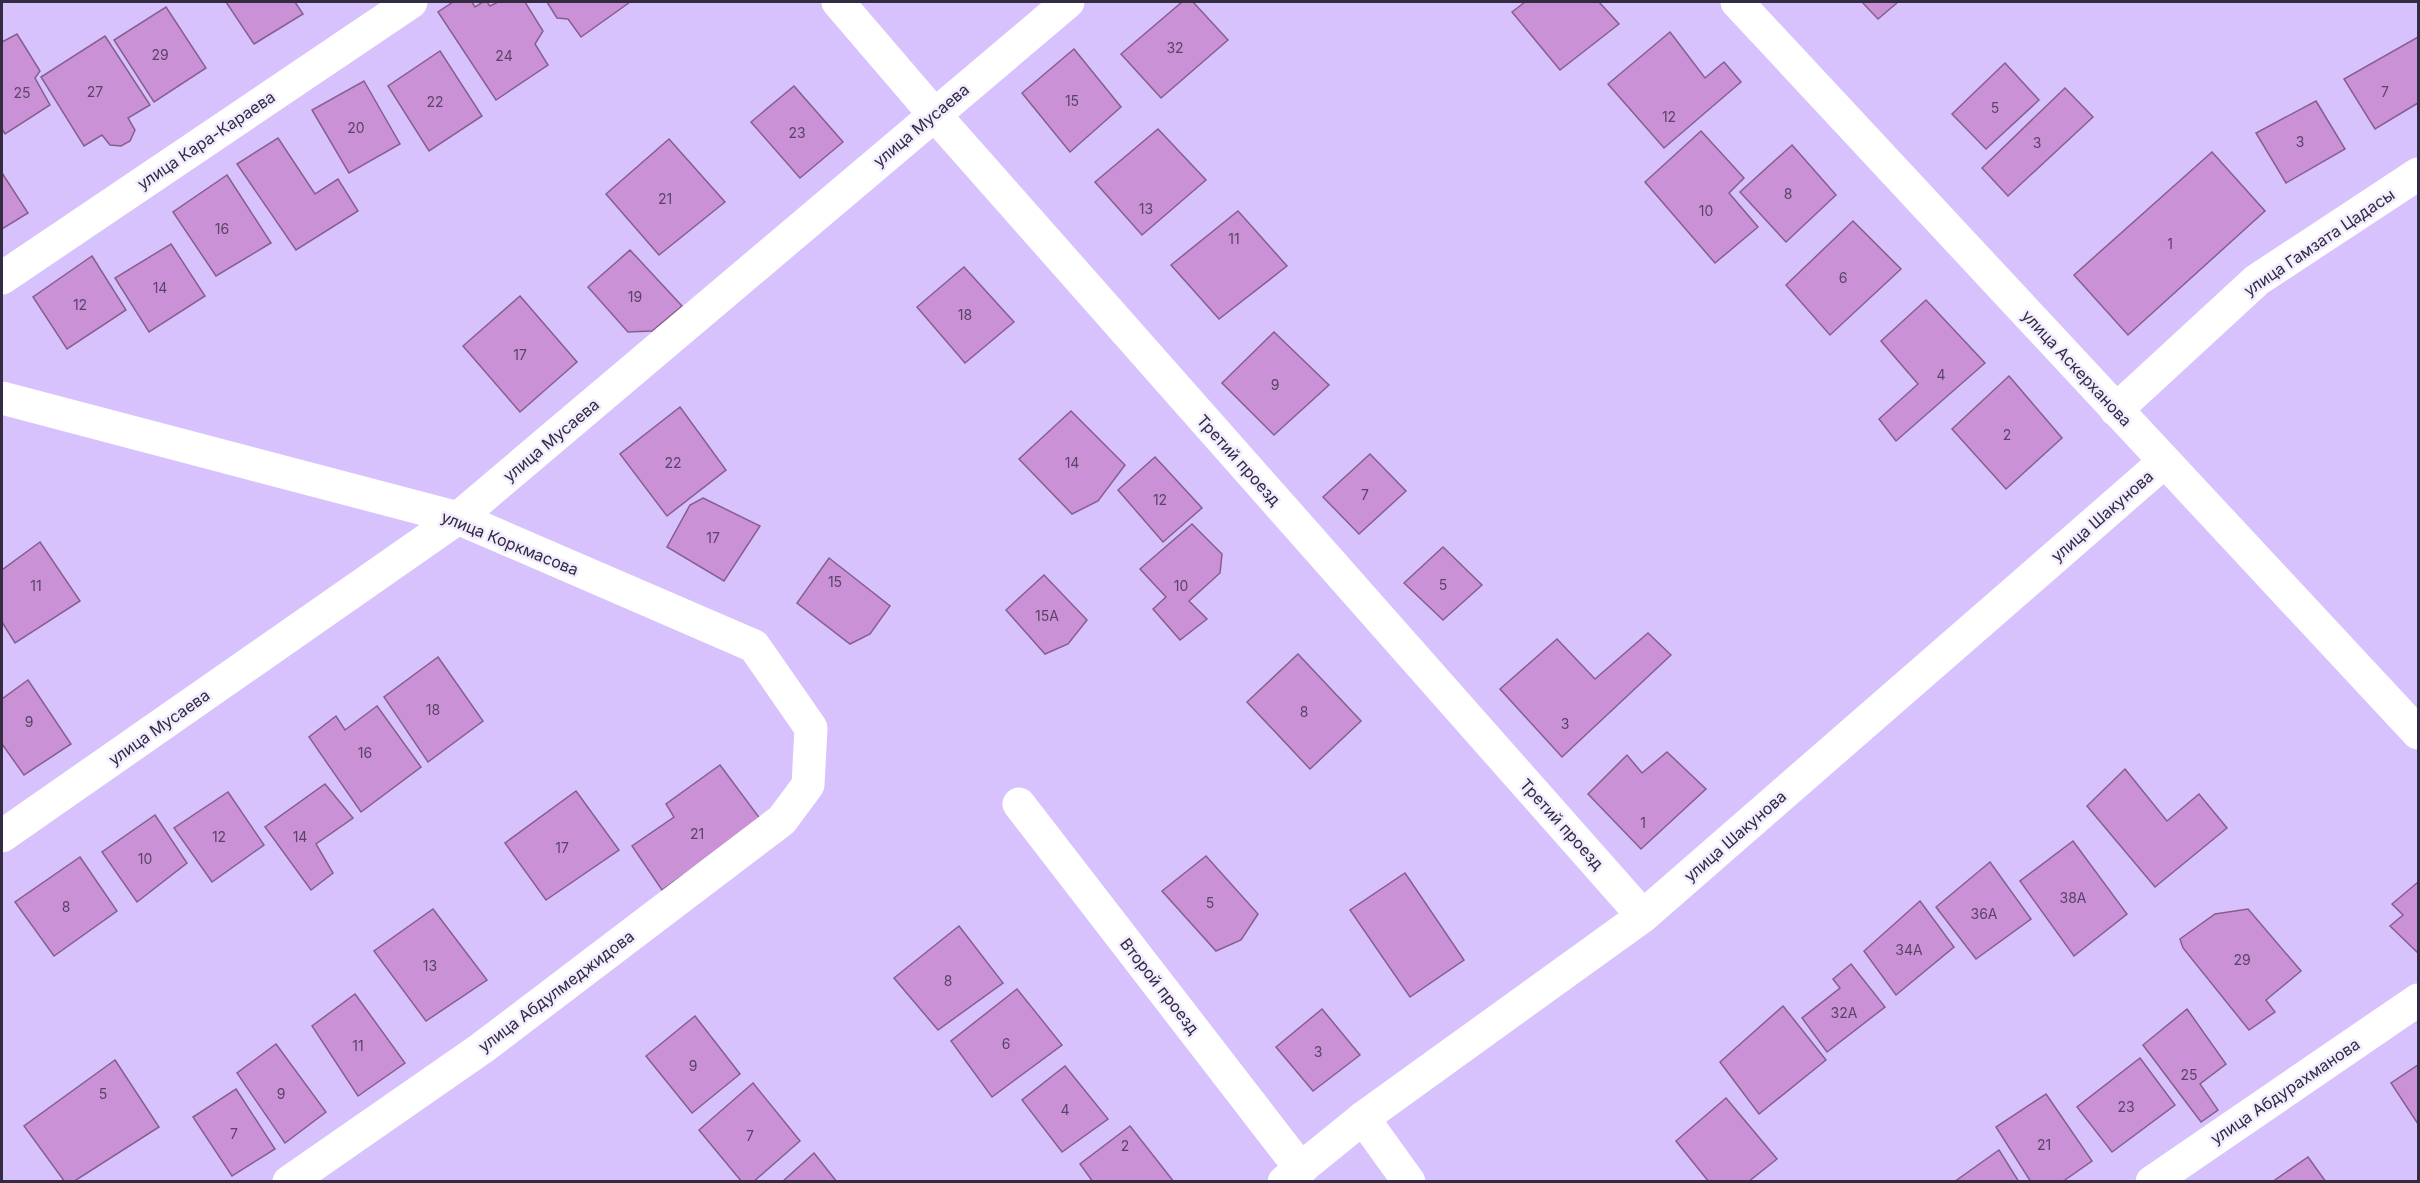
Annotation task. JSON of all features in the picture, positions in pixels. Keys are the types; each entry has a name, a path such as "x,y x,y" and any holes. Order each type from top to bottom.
{"street":[{"name":"улица Кара-Караева","path":"2,278 411,2"},
{"name":"Третий проезд","path":"838,2 934,114 1643,916"},
{"name":"улица Мусаева","path":"2,837 458,518 1068,2"},
{"name":"улица Аскерханова","path":"1737,2 2418,733"},
{"name":"улица Гамзата Цадасы","path":"2116,410 2257,280 2418,174"},
{"name":"улица Коркмасова","path":"2,398 458,518 754,646 811,728 808,785"},
{"name":"улица Шакунова","path":"1292,1175 1364,1118 1643,916 2164,462"},
{"name":"улица Абдулмеджидова","path":"289,1182 482,1048 782,820 808,785"},
{"name":"Второй проезд","path":"1019,804 1292,1175"},
{"name":"улица Абдурахманова","path":"2152,1182 2418,1000"},
{"path":"1364,1118 1409,1182"}],"building":[{"path":"226,2 295,2 303,14 254,44"},
{"path":"453,2 472,2 475,7 483,2 487,2 490,6 498,2 525,2 543,31 535,44 548,65 496,100 438,12"},
{"path":"547,2 630,2 581,37 568,19 557,18"},
{"path":"1182,2 1193,2 1228,40 1161,98 1121,54"},
{"path":"1525,2 1599,2 1619,24 1560,70 1512,12"},
{"path":"1862,2 1898,2 1878,19"},
{"path":"166,7 206,68 154,102 114,40"},
{"path":"1670,32 1705,78 1724,62 1741,82 1664,148 1608,84"},
{"path":"17,34 40,71 35,78 50,105 5,134 2,129 2,42"},
{"path":"105,36 150,105 128,118 135,130 130,141 121,146 110,145 102,135 84,146 41,77"},
{"path":"2418,37 2418,103 2375,129 2344,79"},
{"path":"1074,49 1121,107 1070,152 1022,93"},
{"path":"440,51 482,116 429,151 388,86"},
{"path":"2005,63 2039,100 1986,149 1952,114"},
{"path":"364,81 400,144 349,173 312,110"},
{"path":"794,86 843,142 800,178 751,122"},
{"path":"2065,88 2093,117 2008,196 1982,168"},
{"path":"2316,101 2345,149 2286,183 2256,133"},
{"path":"1158,129 1206,180 1142,235 1095,182"},
{"path":"1701,131 1744,178 1729,193 1758,227 1715,263 1645,182"},
{"path":"278,138 315,194 338,179 358,211 296,250 237,164"},
{"path":"669,139 725,202 659,255 606,194"},
{"path":"1792,145 1836,195 1786,242 1740,192"},
{"path":"2212,152 2265,211 2128,335 2074,275"},
{"path":"2,173 28,213 2,229"},
{"path":"227,175 271,243 216,276 173,212"},
{"path":"1238,211 1287,266 1219,319 1171,265"},
{"path":"1853,221 1901,269 1830,335 1786,285"},
{"path":"171,244 205,296 149,332 115,278"},
{"path":"630,250 682,306 652,331 628,332 588,287"},
{"path":"92,256 126,310 67,349 33,297"},
{"path":"964,267 1014,322 965,363 917,307"},
{"path":"520,296 577,362 520,412 463,346"},
{"path":"1926,300 1985,363 1896,441 1879,419 1918,384 1881,341"},
{"path":"1274,332 1329,385 1274,435 1222,383"},
{"path":"2009,376 2062,438 2006,489 1952,429"},
{"path":"680,407 726,470 667,516 620,454"},
{"path":"1071,411 1125,465 1098,501 1072,514 1019,459"},
{"path":"1370,454 1406,491 1359,534 1323,497"},
{"path":"1155,457 1202,508 1163,542 1118,490"},
{"path":"703,498 760,526 724,581 667,547 690,505"},
{"path":"1192,524 1222,554 1220,573 1189,601 1207,619 1180,640 1153,609 1166,597 1140,569"},
{"path":"40,542 80,601 15,643 2,622 2,570"},
{"path":"1443,547 1482,585 1443,620 1404,583"},
{"path":"829,558 890,606 870,634 850,644 797,603"},
{"path":"1044,575 1087,620 1068,644 1045,654 1006,610"},
{"path":"1648,633 1671,655 1562,757 1500,689 1557,639 1595,679"},
{"path":"1298,654 1361,721 1310,769 1247,702"},
{"path":"438,657 483,721 428,762 384,697"},
{"path":"28,680 71,744 24,775 2,744 2,699"},
{"path":"377,706 421,767 361,812 309,737 336,716 345,730"},
{"path":"1667,752 1706,789 1641,849 1588,794 1627,755 1642,773"},
{"path":"720,765 761,820 662,890 632,846 674,817 666,804"},
{"path":"2125,769 2167,821 2199,794 2227,828 2155,887 2087,806"},
{"path":"325,784 353,818 316,844 333,873 311,890 265,827"},
{"path":"576,791 619,850 546,900 505,843"},
{"path":"228,792 264,845 212,882 174,828"},
{"path":"155,815 187,863 137,902 102,852"},
{"path":"2073,841 2127,914 2074,956 2020,881"},
{"path":"1206,856 1258,914 1241,940 1216,951 1162,891"},
{"path":"80,857 117,911 54,956 15,902"},
{"path":"1990,862 2031,919 1976,959 1936,907"},
{"path":"1405,873 1464,960 1410,997 1350,910"},
{"path":"2418,882 2418,953 2390,926 2403,915 2392,904"},
{"path":"1920,901 1954,947 1896,995 1864,951"},
{"path":"433,909 487,980 426,1021 374,951"},
{"path":"2248,909 2301,971 2266,1000 2275,1012 2249,1030 2183,948 2180,939 2215,914"},
{"path":"959,926 1003,983 938,1030 894,978"},
{"path":"1851,964 1885,1007 1827,1052 1802,1018 1840,988 1833,979"},
{"path":"1017,989 1062,1045 992,1097 951,1041"},
{"path":"355,994 405,1063 358,1096 312,1026"},
{"path":"1783,1006 1826,1060 1759,1114 1720,1062"},
{"path":"1322,1009 1360,1055 1313,1091 1276,1047"},
{"path":"2187,1009 2226,1064 2200,1084 2218,1110 2201,1122 2143,1045"},
{"path":"695,1016 740,1074 692,1113 646,1056"},
{"path":"276,1044 326,1112 285,1143 237,1073"},
{"path":"2140,1058 2175,1105 2112,1152 2077,1107"},
{"path":"115,1060 159,1127 73,1182 65,1182 24,1126"},
{"path":"2418,1065 2418,1124 2391,1083"},
{"path":"1065,1066 1108,1119 1062,1152 1022,1100"},
{"path":"753,1083 800,1141 753,1182 742,1182 699,1130"},
{"path":"236,1089 275,1149 232,1176 193,1117"},
{"path":"2046,1094 2092,1161 2062,1182 2031,1182 1996,1127"},
{"path":"1726,1098 1777,1159 1748,1182 1709,1182 1676,1141"},
{"path":"1130,1126 1174,1182 1093,1182 1080,1164"},
{"path":"1999,1150 2019,1182 1954,1182"},
{"path":"814,1153 837,1182 782,1182"},
{"path":"2308,1157 2326,1182 2272,1182"}]}
